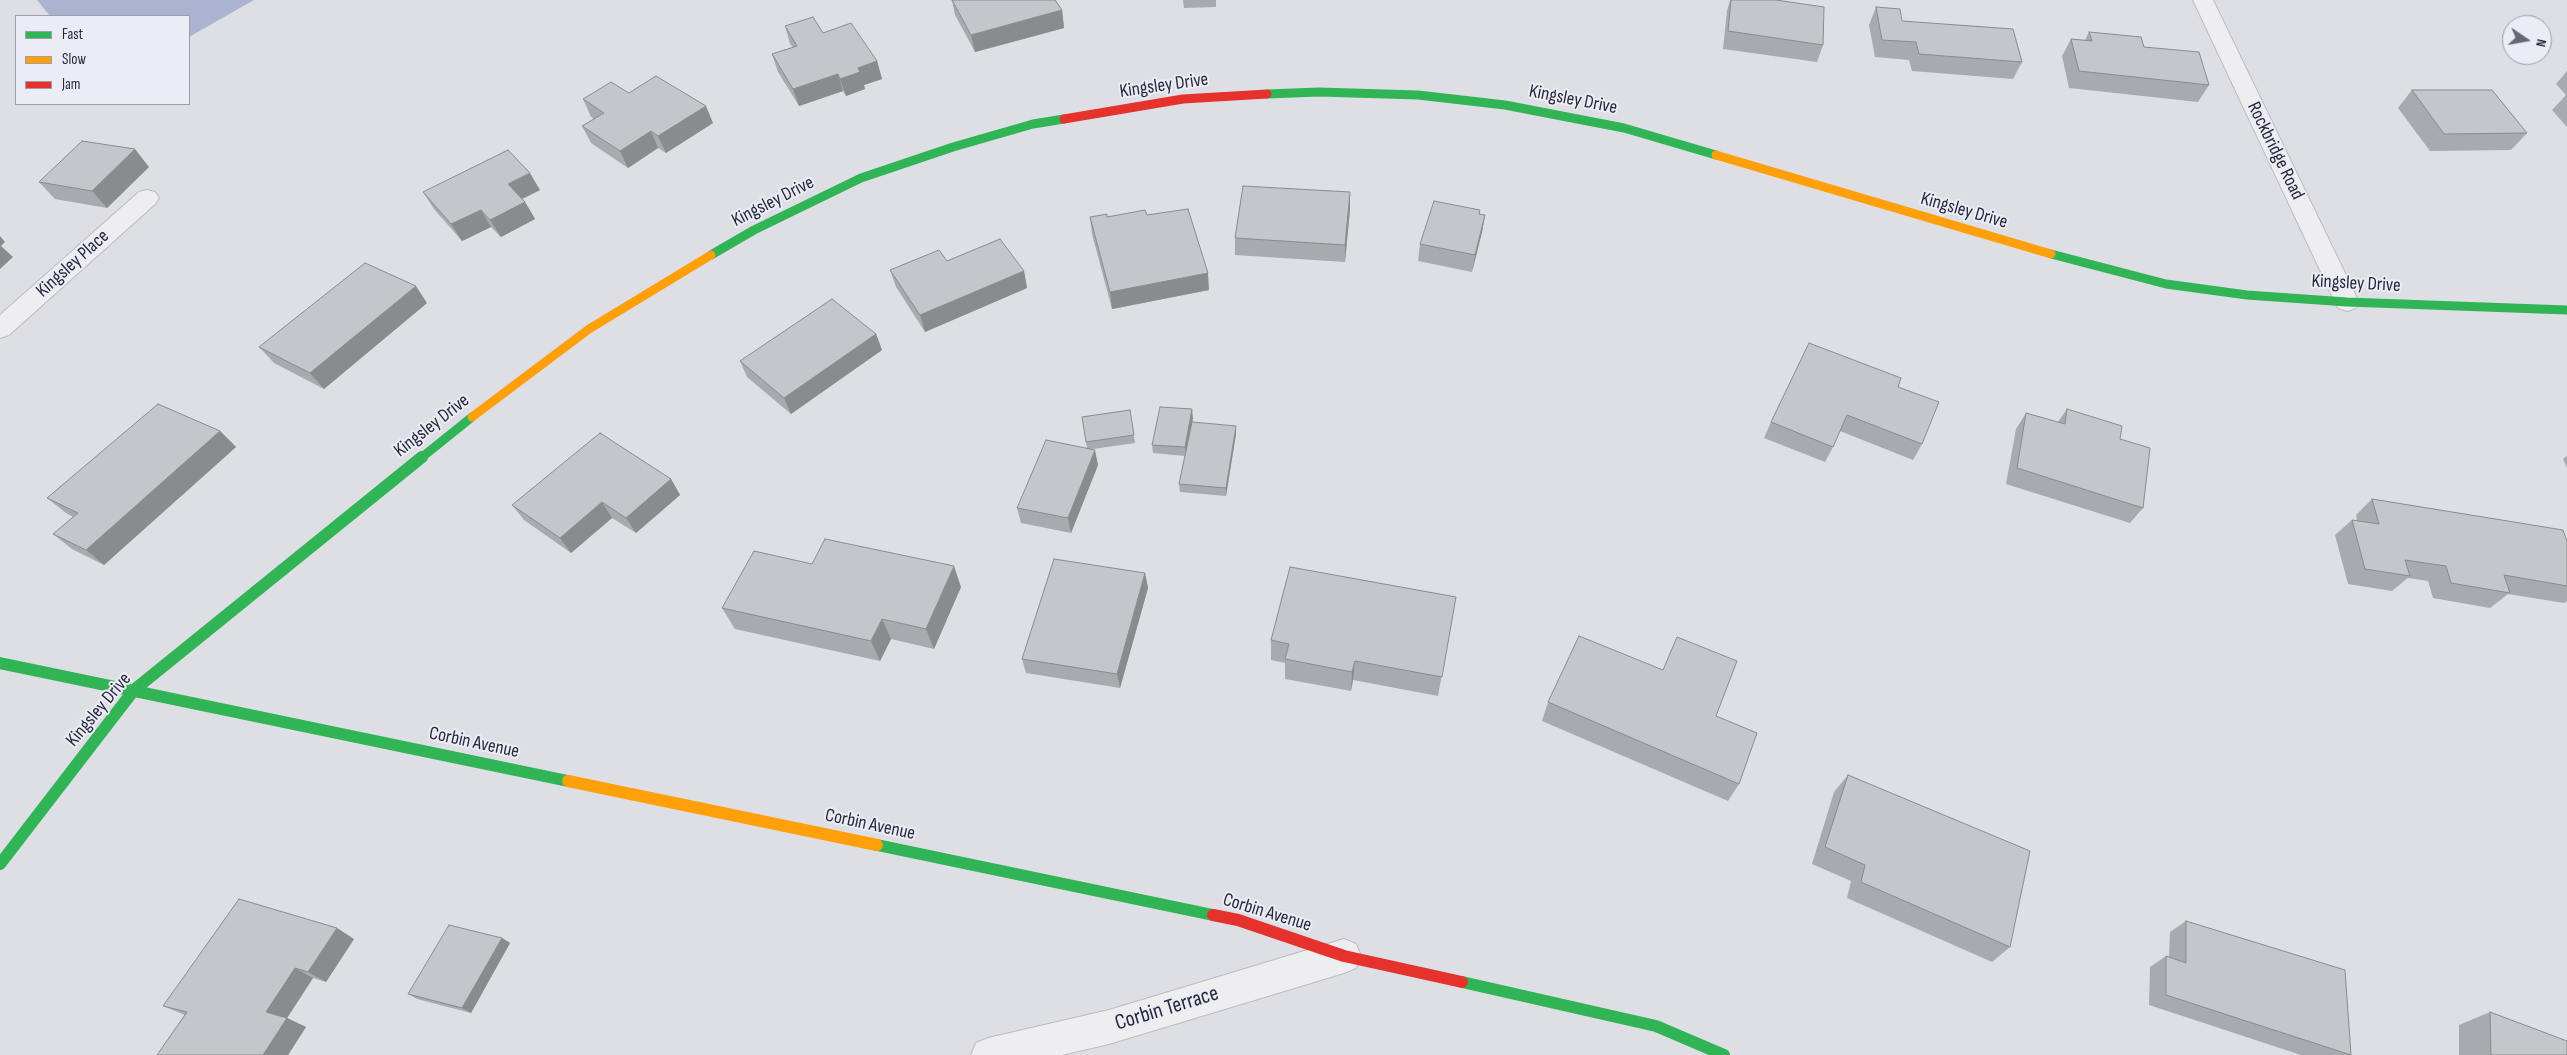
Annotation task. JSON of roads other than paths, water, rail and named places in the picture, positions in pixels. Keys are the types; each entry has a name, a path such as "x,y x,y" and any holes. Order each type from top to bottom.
{"street":[{"name":"Rockbridge Road","path":"2203,0 2348,302"},
{"name":"Kingsley Drive","path":"0,864 134,690 441,440 589,329 632,301 754,230 860,178 953,147 1033,124 1183,99 1245,95 1320,92 1418,95 1505,105 1624,128 2034,250 2166,284 2247,295 2348,302 2567,310"},
{"name":"Kingsley Place","path":"0,329 147,198"},
{"name":"Corbin Avenue","path":"0,663 1238,920 1344,956 1656,1026 1724,1055"},
{"name":"Corbin Terrace","path":"988,1055 1109,1027 1344,956"}],"water":[{"path":"37,0 254,0 190,36 190,15 49,15"}]}
